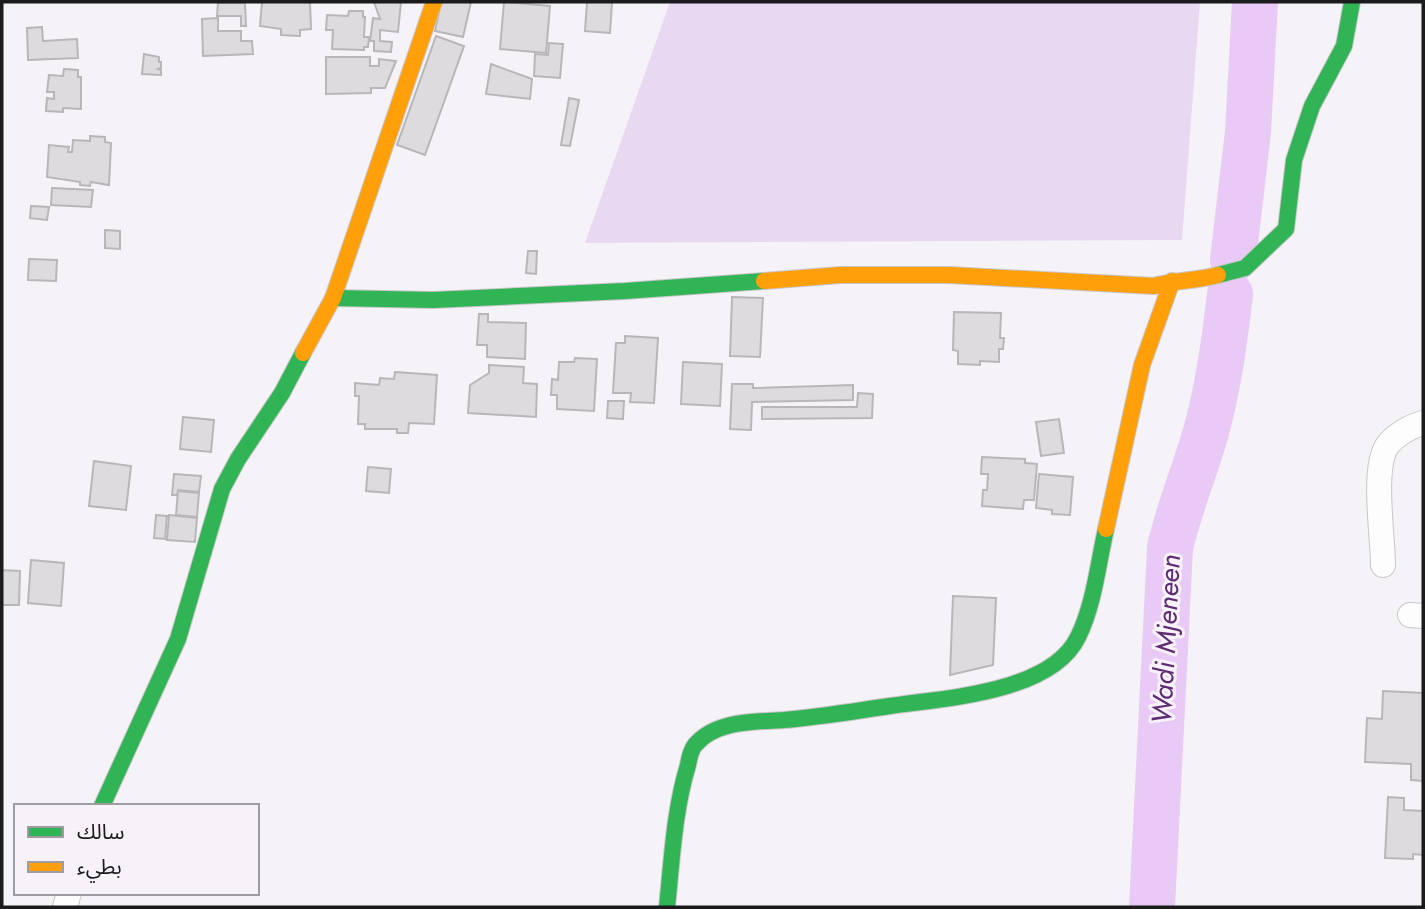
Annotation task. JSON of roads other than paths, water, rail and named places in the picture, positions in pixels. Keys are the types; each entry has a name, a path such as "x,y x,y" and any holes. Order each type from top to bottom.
{"street":[{"path":"103,804 178,639 222,489 238,459 282,393 333,298 434,2"},
{"path":"333,298 433,300 666,288 839,275 949,275 1154,286 1172,281 1203,279 1245,268 1286,229 1294,160 1312,106 1344,46 1352,2"},
{"path":"667,907 679,793 693,747 710,732 737,723 806,718 992,690 1049,668 1064,656 1078,638 1089,606 1142,365 1172,281"},
{"path":"1383,565 1379,495 1381,465 1387,446 1410,426 1423,423"}],"waterway":[{"name":"Wadi Mjeneen","path":"1233,260 1248,132 1255,2"},
{"name":"Wadi Mjeneen","path":"1152,907 1170,548 1211,411 1230,294"}]}
